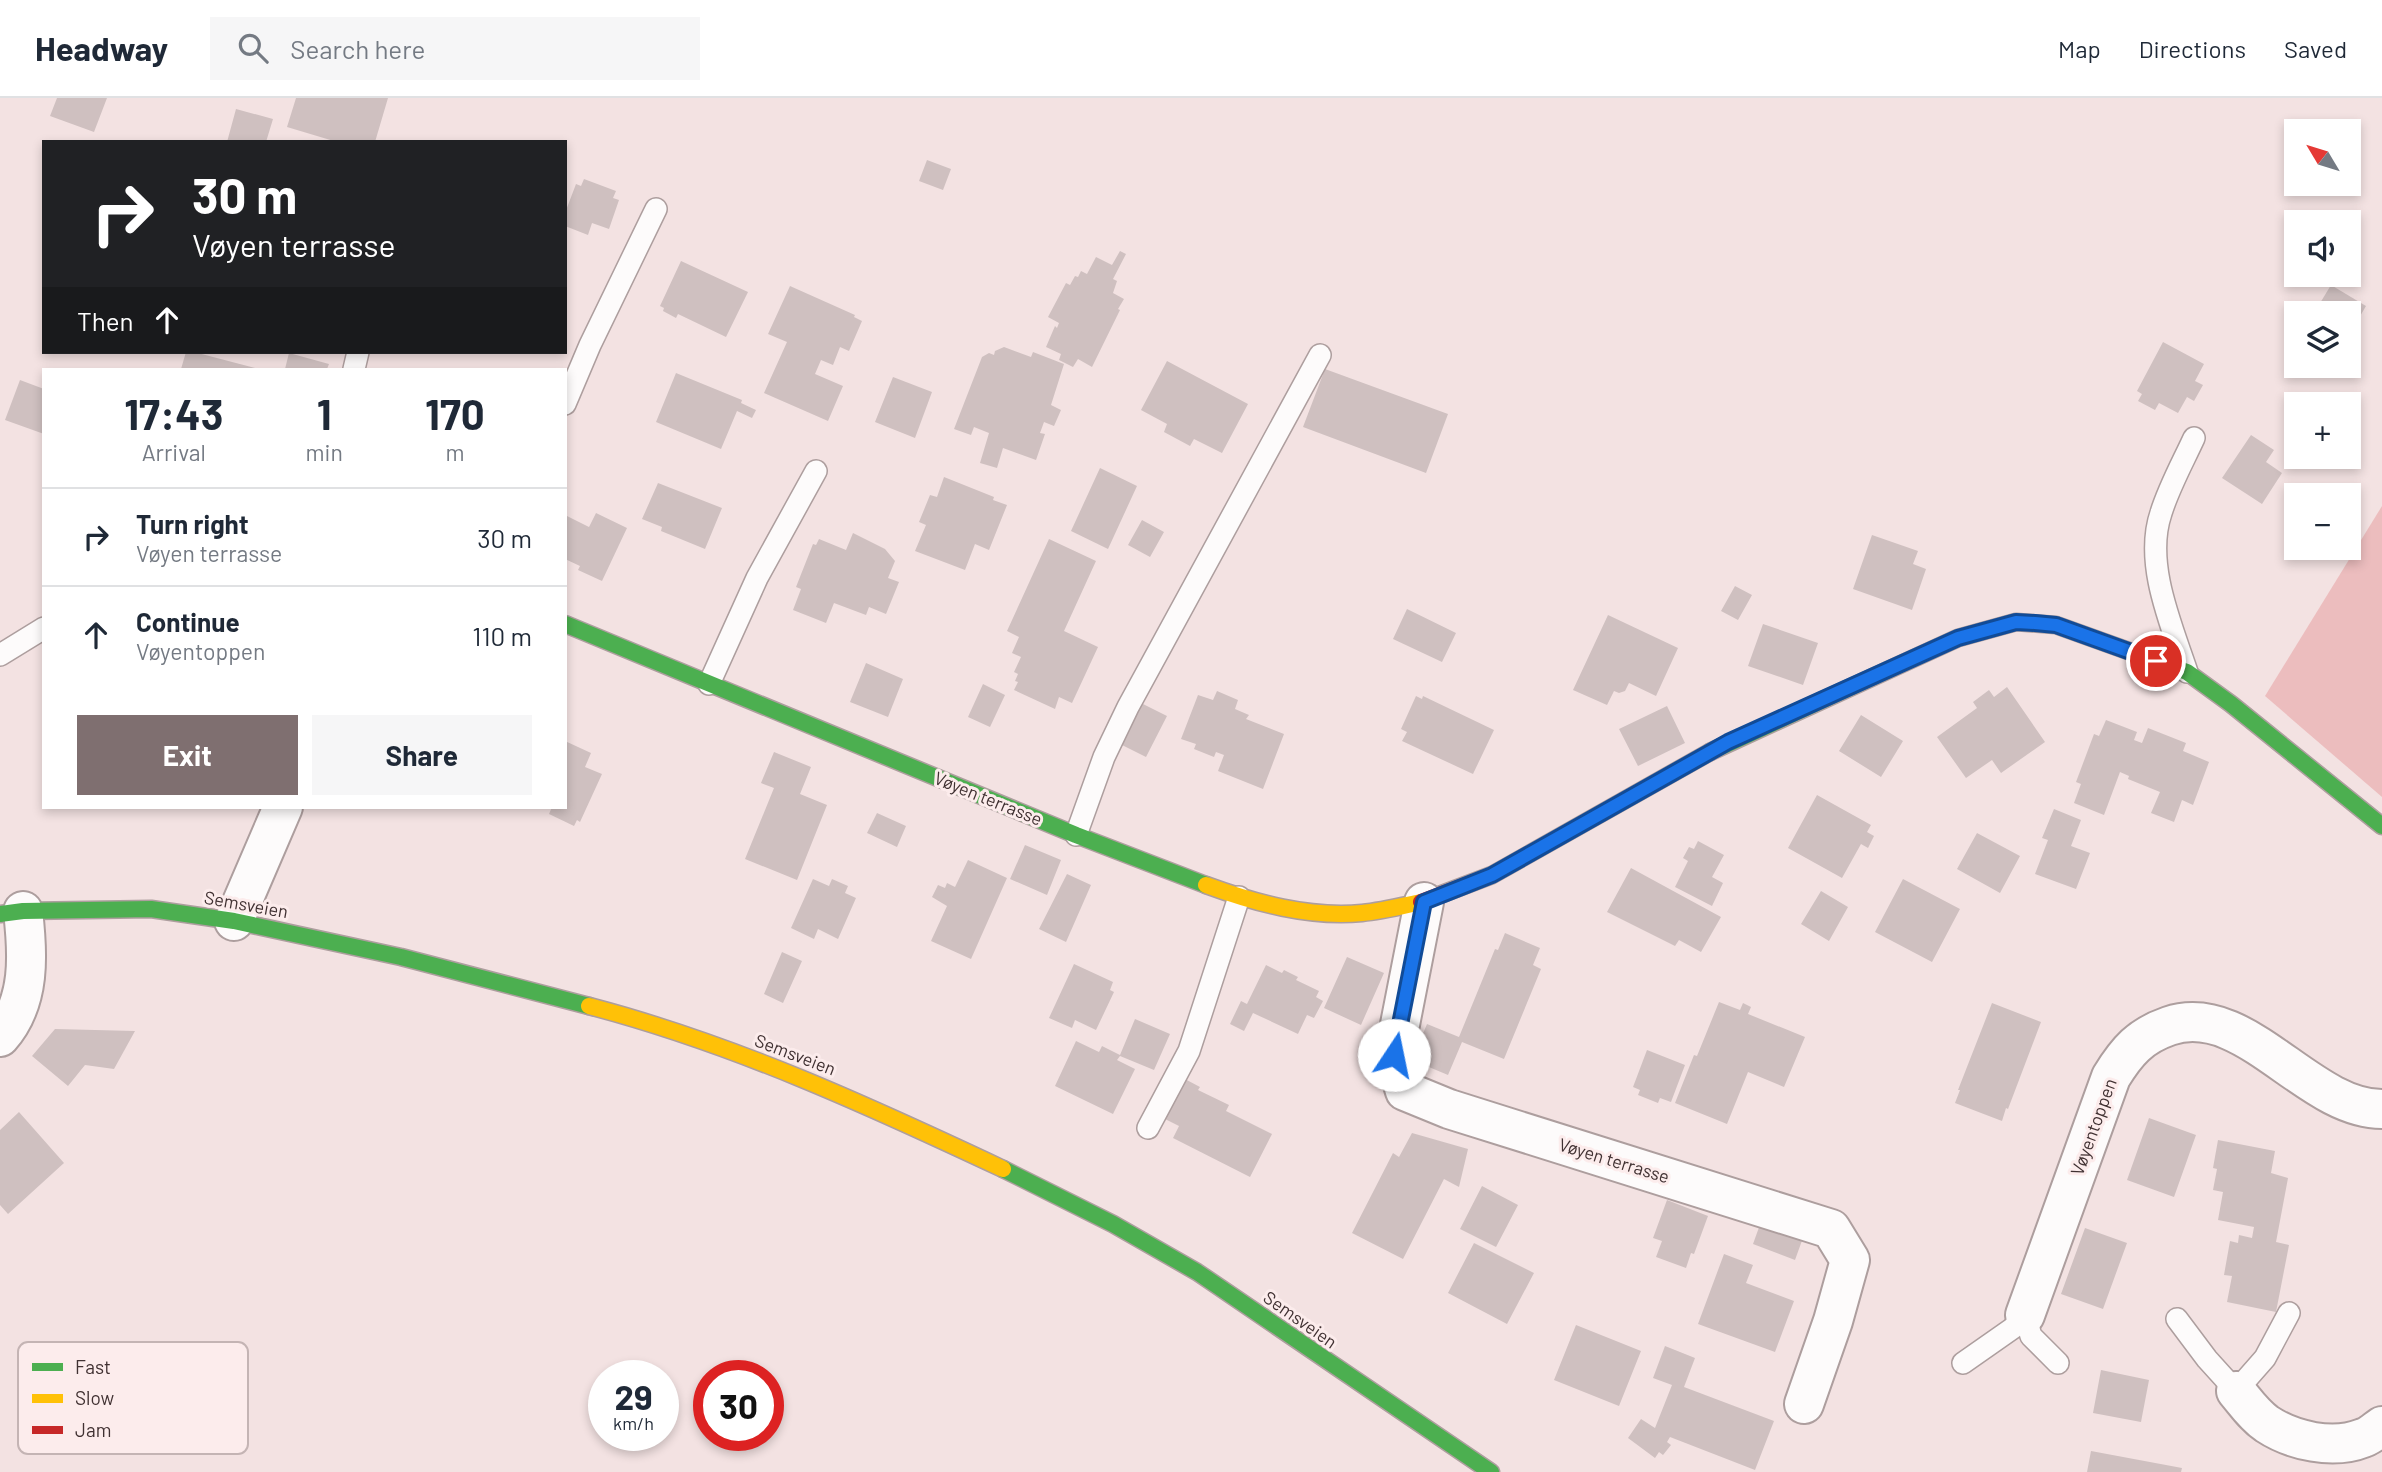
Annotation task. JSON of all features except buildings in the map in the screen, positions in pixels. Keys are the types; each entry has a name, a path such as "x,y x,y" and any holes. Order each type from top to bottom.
{"street":[{"name":"Vøyen terrasse","path":"567,625 1076,835 1239,897 1303,912 1362,913 1424,902 1492,875 1728,742 1958,638 2016,622 2056,625 2187,672"},
{"path":"2187,672 2231,704 2382,826"},
{"path":"234,921 282,809"},
{"name":"Vøyen terrasse","path":"1424,902 1394,1055 1405,1091 1449,1109 1832,1229 1850,1260 1833,1321 1804,1404"},
{"name":"Semsveien","path":"11,913 151,909 234,921 401,957 608,1011 731,1051 849,1097 1113,1224 1197,1272 1491,1472"},
{"path":"0,1037 20,1005 28,949 11,913"},
{"name":"Vøyentoppen","path":"2025,1315 2111,1077 2126,1053 2137,1042 2158,1030 2190,1021 2220,1027 2239,1035 2332,1094 2370,1109 2382,1109"},
{"path":"2236,1391 2265,1423 2288,1435 2310,1441 2335,1443 2364,1438 2382,1426"}],"lane":[{"path":"567,399 590,345 656,209"},
{"path":"1076,835 1104,757 1128,707 1320,355"},
{"path":"2187,672 2164,607 2157,542 2161,513 2194,438"},
{"path":"709,684 757,578 816,471"},
{"path":"0,656 42,629"},
{"path":"1148,1128 1189,1051 1239,897"},
{"path":"2177,1319 2207,1359 2236,1391 2265,1358 2289,1313"},
{"path":"2025,1315 2031,1336 2058,1363"},
{"path":"1963,1363 2013,1328 2025,1315"}],"shaded area":[{"path":"2382,506 2382,797 2265,696 2349,560 2361,560 2361,540"}],"traffic: fast":[{"path":"1710,752 1958,638 2016,622 2056,625 2187,672 2231,704 2382,826"},
{"path":"567,625 1076,835 1206,885"},
{"path":"0,914 23,911 151,909 234,921 401,957 589,1006"},
{"path":"1003,1169 1113,1224 1197,1272 1491,1472"}],"traffic: slow":[{"path":"1206,885 1282,908 1322,913 1362,913 1421,902"},
{"path":"589,1006 696,1039 800,1078 1003,1169"}],"traffic: jam":[{"path":"1421,902 1492,875 1710,752"}],"route":[{"path":"1394,1055 1424,902 1492,875 1728,742 1958,638 2016,622 2056,625 2156,661"}]}
